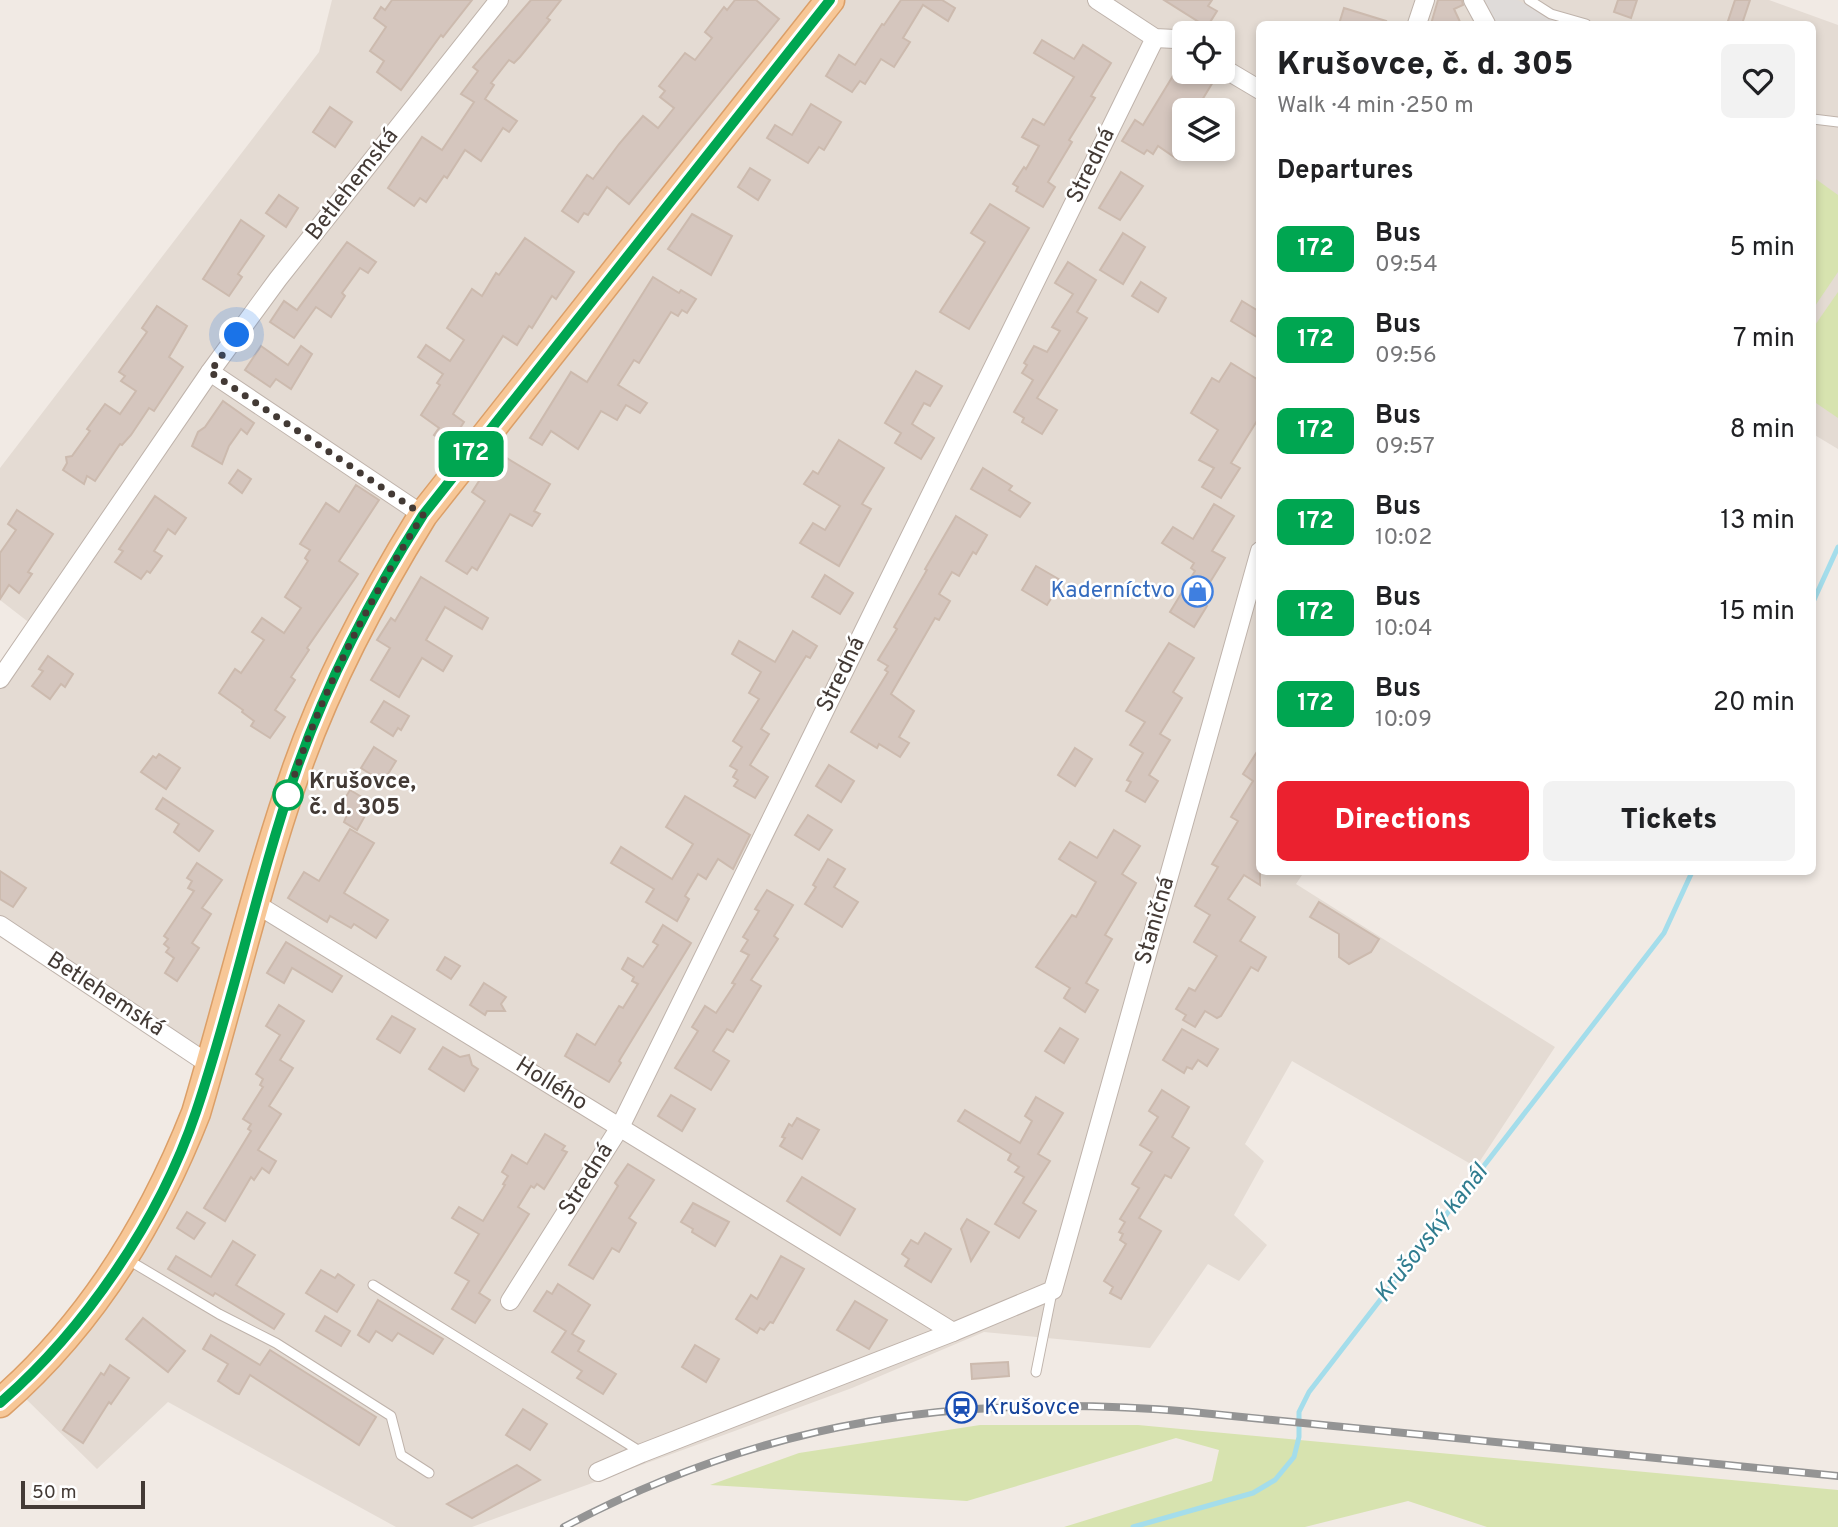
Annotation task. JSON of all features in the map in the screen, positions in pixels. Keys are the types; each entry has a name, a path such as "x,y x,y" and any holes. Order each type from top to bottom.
{"main road":[{"path":"0,1403 65,1337 97,1296 156,1203 179,1154 196,1112 296,771 321,706 374,597 423,515 830,0"}],"street":[{"name":"Betlehemská","path":"0,679 210,372 278,279 499,0"},
{"path":"1097,0 1155,38 1172,39"},
{"path":"1418,21 1425,0"},
{"path":"1473,0 1484,21"},
{"name":"Stredná","path":"510,1301 620,1128 1155,38"},
{"path":"1235,75 1256,88"},
{"path":"210,372 423,515"},
{"name":"Staničná","path":"1053,1290 1256,565"},
{"name":"Hollého","path":"256,904 953,1332"},
{"name":"Betlehemská","path":"0,925 210,1065"},
{"path":"598,1472 1053,1290"}],"lane":[{"path":"1530,0 1551,14 1576,21"},
{"path":"1816,119 1838,122"},
{"path":"124,1257 219,1314 276,1343 391,1416 401,1455 429,1473"},
{"path":"373,1285 642,1453"},
{"path":"1036,1372 1053,1290"}],"shaded area":[{"path":"332,0 1769,0 1838,25 1838,449 1816,436 1816,21 1256,21 1256,875 1302,875 1296,884 1555,1047 1476,1167 1292,1061 1245,1144 1264,1161 1234,1215 1267,1245 1239,1281 1208,1264 1150,1348 984,1332 852,1388 472,1527 396,1527 168,1402 97,1469 23,1396 211,1111 226,1065 0,917 0,686 40,631 0,600 0,468 319,52"},
{"path":"1482,0 1518,0 1556,21 1492,21"}],"green space":[{"path":"1816,179 1838,195 1838,272 1816,305"},
{"path":"1838,292 1838,418 1816,403 1816,324"},
{"path":"980,1425 1138,1425 1838,1490 1838,1527 1487,1527 1408,1501 1305,1527 1064,1527 1212,1481 1219,1450 1176,1438 967,1501 710,1485 799,1453"}],"building":[{"path":"392,0 472,0 443,37 441,35 401,90 377,72 384,61 370,51 386,27 374,18 381,7 385,10"},
{"path":"531,0 561,0 547,18 550,20 520,57 514,63 509,60 491,83 494,85 485,99 517,121 509,132 503,128 481,161 465,150 447,178 444,176 426,202 420,198 414,206 388,188 422,137 442,150 474,102 461,94 478,71 473,67"},
{"path":"735,0 756,0 779,19 629,204 607,187 588,215 584,213 578,222 562,211 587,175 593,179 643,116 658,128 674,108 660,97 665,91 659,86 685,53 695,60 712,38 705,32 724,7 727,10"},
{"path":"901,0 942,0 955,8 948,21 923,5 903,38 910,42 894,67 881,59 865,84 860,81 852,92 826,76 839,55 855,65"},
{"path":"1164,0 1212,0 1208,6 1217,11 1211,21 1197,21"},
{"path":"1438,0 1462,0 1463,5 1454,9 1460,21 1432,21"},
{"path":"1618,0 1637,0 1631,18 1614,12"},
{"path":"1735,0 1750,0 1743,21 1728,21"},
{"path":"1344,8 1386,21 1340,21"},
{"path":"1042,40 1074,59 1083,45 1111,63 1091,96 1095,98 1069,140 1072,142 1048,182 1055,187 1043,207 1016,191 1018,187 1013,184 1024,167 1026,169 1039,146 1022,137 1033,119 1044,125 1074,77 1034,53"},
{"path":"1172,77 1172,84 1212,84 1203,98 1172,98 1172,156 1158,146 1153,154 1147,150 1144,154 1122,141 1135,120 1143,125"},
{"path":"811,104 841,122 824,150 819,147 808,163 767,138 775,125 792,135"},
{"path":"330,107 352,122 335,147 313,132"},
{"path":"750,168 770,180 758,200 738,187"},
{"path":"1121,172 1143,186 1120,220 1099,208"},
{"path":"279,195 298,208 286,227 266,213"},
{"path":"990,204 1029,228 969,329 940,312 985,242 971,233"},
{"path":"692,214 732,236 711,275 668,249"},
{"path":"241,220 264,236 238,274 242,277 229,296 203,279"},
{"path":"1123,233 1145,247 1123,284 1100,270"},
{"path":"525,238 574,272 556,299 552,296 532,328 529,326 517,345 503,336 453,414 464,422 449,445 434,435 439,428 421,415 440,385 437,383 443,374 418,357 426,345 450,361 464,340 447,328 472,289 482,296 496,273 499,275"},
{"path":"347,242 376,262 368,273 360,268 342,293 345,296 331,317 316,307 294,338 270,322 284,301 297,310"},
{"path":"1068,262 1096,280 1077,312 1087,318 1037,398 1057,410 1042,434 1022,422 1024,418 1014,412 1033,380 1022,373 1027,365 1024,363 1034,346 1047,352 1060,331 1052,327 1073,294 1055,283"},
{"path":"653,277 679,293 681,290 696,299 687,313 682,310 678,316 671,312 639,363 634,360 618,385 647,403 640,413 626,405 617,420 601,411 578,449 551,431 542,445 530,438 571,372 587,382"},
{"path":"1141,282 1166,298 1158,312 1132,296"},
{"path":"1242,301 1256,310 1256,337 1231,321"},
{"path":"157,306 187,326 169,357 183,367 154,411 149,408 95,481 87,476 84,484 63,470 67,463 66,457 72,456 105,404 120,414 136,391 121,381 125,376 119,372 147,332 142,328"},
{"path":"261,346 288,365 301,346 312,354 291,389 276,379 270,387 245,370"},
{"path":"1231,363 1256,379 1256,422 1231,463 1240,468 1221,498 1202,487 1214,468 1199,460 1218,430 1191,413 1212,378 1219,382"},
{"path":"916,371 942,386 930,406 924,403 912,424 934,438 921,459 895,443 901,433 885,423"},
{"path":"223,401 254,423 247,434 241,429 229,446 222,464 192,446 198,432 205,427"},
{"path":"839,440 884,468 862,504 871,509 839,566 800,543 813,523 825,530 840,506 804,484 813,471 818,474"},
{"path":"500,454 550,484 534,511 540,514 532,526 510,514 477,570 472,567 467,574 446,561 485,501 472,492 481,478 484,480"},
{"path":"983,468 1012,486 1009,490 1030,503 1020,517 971,489"},
{"path":"238,470 251,479 242,493 229,483"},
{"path":"356,485 379,500 339,561 358,574 307,648 309,650 291,677 295,680 275,710 285,717 270,738 251,726 254,721 219,693 235,669 241,673 264,640 252,632 262,618 284,633 301,608 285,597 308,561 305,558 310,550 300,544 326,503 339,512"},
{"path":"155,496 186,518 175,534 168,529 154,551 162,556 150,573 147,571 141,579 115,562 123,551 119,549"},
{"path":"1214,504 1234,516 1212,551 1225,558 1199,600 1207,606 1194,627 1170,612 1195,571 1191,568 1194,563 1162,543 1173,527 1193,539"},
{"path":"17,510 53,534 28,572 32,574 19,593 9,585 0,599 0,553 16,530 8,524"},
{"path":"956,516 987,535 959,576 952,572 939,594 950,601 939,620 935,618 891,694 914,711 899,737 909,743 900,757 879,744 877,748 851,732 888,672 885,670 888,666 878,660 897,629 894,627"},
{"path":"1036,566 1062,581 1047,605 1022,590"},
{"path":"825,575 853,593 840,614 812,597"},
{"path":"421,577 488,618 482,629 445,607 426,640 452,656 443,671 422,658 399,697 371,680 390,648 377,640 391,618 395,621"},
{"path":"793,631 817,646 810,658 806,656 761,729 769,734 750,765 768,777 755,798 734,786 738,780 733,777 737,770 730,766 742,747 733,741 759,699 749,693 761,672 732,654 739,641 775,662"},
{"path":"1169,643 1194,658 1173,692 1182,698 1160,734 1170,740 1149,775 1158,781 1145,802 1126,791 1131,782 1127,780 1143,753 1130,745 1145,722 1126,711"},
{"path":"48,656 73,674 65,687 61,684 50,699 32,686 43,671 39,669"},
{"path":"384,701 409,716 401,730 398,728 393,736 371,722"},
{"path":"374,747 396,761 383,782 361,768"},
{"path":"1075,748 1092,759 1075,786 1058,775"},
{"path":"1256,753 1256,875 1260,875 1260,885 1244,875 1228,899 1255,917 1240,941 1266,957 1258,971 1251,967 1221,1016 1217,1018 1205,1011 1195,1027 1183,1020 1186,1015 1176,1009 1189,988 1195,991 1217,956 1194,942 1210,915 1195,906 1218,867 1212,864 1238,821 1231,817 1253,781 1243,774"},
{"path":"159,754 180,768 166,789 141,772 153,756 156,758"},
{"path":"829,765 854,781 841,802 816,786"},
{"path":"350,790 372,803 357,830 344,822 347,815 338,810"},
{"path":"685,796 750,835 733,869 718,859 706,879 698,874 685,896 689,899 677,921 646,902 654,889 611,863 621,847 672,879 693,844 666,827"},
{"path":"163,798 213,831 199,851 174,832 179,824 156,809"},
{"path":"808,815 832,830 819,850 795,835"},
{"path":"350,829 374,843 344,893 388,920 376,938 354,924 351,928 330,916 327,922 288,898 304,872 319,881"},
{"path":"1114,830 1140,846 1122,874 1136,883 1105,935 1112,939 1086,983 1098,990 1085,1012 1064,998 1070,988 1036,967 1072,915 1076,917 1096,882 1059,859 1070,842 1097,858"},
{"path":"828,859 845,869 834,887 858,902 842,927 805,904"},
{"path":"197,863 222,880 202,908 211,914 192,943 199,948 177,981 165,973 174,958 166,952 169,948 164,944 168,939 164,936 194,891 188,888 192,881 187,878"},
{"path":"0,871 26,888 13,907 0,899"},
{"path":"767,890 793,905 774,936 778,939 751,980 761,986 733,1032 727,1029 713,1051 729,1061 711,1090 675,1068 698,1031 692,1027 705,1006 716,1013 735,984 732,983 749,955 741,951 748,940 743,937 759,911 755,909"},
{"path":"1319,902 1379,939 1371,952 1349,964 1339,957 1339,934 1310,917"},
{"path":"663,925 691,943 609,1082 565,1056 577,1034 595,1045 619,1006 623,1008 638,984 632,981 634,977 622,969 628,958 643,967 658,945 653,942"},
{"path":"286,942 342,976 332,992 292,968 284,983 267,973"},
{"path":"445,957 460,966 451,979 437,970"},
{"path":"484,983 506,997 501,1004 505,1011 487,1011 485,1015 470,1005"},
{"path":"279,1005 304,1021 280,1060 293,1068 269,1106 281,1114 258,1150 276,1161 269,1173 262,1168 254,1180 251,1177 225,1221 204,1208 251,1131 248,1129 251,1124 243,1119 263,1087 260,1085 263,1079 256,1074 280,1035 266,1026"},
{"path":"392,1016 415,1029 400,1053 377,1039"},
{"path":"1060,1028 1078,1039 1064,1063 1045,1051"},
{"path":"1182,1029 1218,1049 1207,1066 1198,1060 1192,1069 1187,1067 1184,1073 1163,1060"},
{"path":"443,1047 460,1057 469,1055 472,1065 478,1069 464,1091 429,1069"},
{"path":"1162,1090 1189,1107 1172,1137 1189,1148 1171,1178 1165,1175 1139,1218 1161,1231 1121,1299 1110,1293 1113,1287 1104,1281 1126,1244 1120,1240 1123,1234 1119,1232 1125,1222 1120,1219 1139,1188 1132,1184 1152,1152 1140,1145 1158,1117 1149,1111"},
{"path":"671,1095 695,1109 682,1131 658,1116"},
{"path":"1036,1097 1063,1113 1038,1154 1050,1161 1023,1203 1036,1211 1019,1238 995,1224 1024,1177 1015,1172 1019,1167 1008,1160 1011,1154 958,1121 965,1110 1020,1143 1032,1121 1025,1116"},
{"path":"797,1118 819,1130 802,1159 780,1146 789,1124 792,1126"},
{"path":"545,1134 565,1146 562,1150 567,1152 544,1189 537,1184 534,1188 531,1186 518,1207 529,1214 479,1293 490,1300 475,1323 452,1309 469,1281 455,1273 479,1234 452,1218 459,1207 483,1221 505,1185 503,1184 508,1176 502,1172 512,1155 527,1164"},
{"path":"628,1164 654,1180 629,1218 636,1223 619,1252 612,1248 593,1279 569,1265 618,1186 615,1183"},
{"path":"802,1177 855,1209 840,1235 787,1201"},
{"path":"693,1203 729,1222 715,1246 681,1222"},
{"path":"187,1212 205,1223 194,1239 177,1228"},
{"path":"967,1219 989,1232 971,1261 961,1229"},
{"path":"925,1233 951,1249 931,1282 905,1266 909,1259 902,1254 911,1240 918,1244"},
{"path":"233,1241 255,1255 236,1285 284,1314 274,1329 215,1293 213,1296 168,1269 176,1256 211,1277"},
{"path":"781,1256 804,1269 773,1323 770,1322 764,1330 760,1328 757,1333 736,1319 751,1295 757,1299"},
{"path":"321,1270 335,1278 338,1274 354,1285 337,1312 306,1293"},
{"path":"558,1284 590,1305 572,1334 584,1341 578,1351 616,1374 603,1394 577,1378 582,1371 552,1352 566,1331 534,1311 547,1291 552,1294"},
{"path":"378,1300 443,1339 433,1354 398,1333 392,1341 376,1331 369,1342 358,1335"},
{"path":"855,1301 887,1320 869,1349 837,1330"},
{"path":"325,1316 350,1331 341,1346 316,1331"},
{"path":"143,1318 185,1351 168,1372 126,1339"},
{"path":"211,1335 260,1365 270,1350 376,1417 359,1445 250,1375 239,1394 218,1381 228,1364 203,1349"},
{"path":"695,1345 719,1359 706,1382 682,1367"},
{"path":"1008,1362 1009,1376 972,1379 971,1364"},
{"path":"110,1365 129,1378 111,1404 109,1402 83,1443 63,1430 101,1373 104,1375"},
{"path":"523,1409 547,1424 530,1450 506,1435"},
{"path":"517,1465 540,1480 472,1518 447,1504"}],"waterway":[{"name":"Krušovský kanál","path":"1816,595 1838,547"},
{"name":"Krušovský kanál","path":"1133,1527 1253,1493 1275,1480 1294,1457 1299,1437 1299,1412 1309,1392 1664,933 1691,875"}],"railway":[{"path":"564,1527 640,1490 716,1461 792,1438 869,1422 947,1411 1026,1406 1192,1412 1838,1476"}],"bus line":[{"name":"172","path":"0,1403 47,1358 81,1318 142,1228 168,1178 196,1112 296,771 321,706 374,597 397,557 423,515 830,0"}],"place":[{"name":"Kaderníctvo","path":"1198,591"},
{"name":"Krušovce, č. d. 305","path":"288,795"},
{"name":"Krušovce","path":"961,1408"}],"route":[{"path":"237,335 210,372 423,515 374,597 321,706 287,798 288,795"}]}
